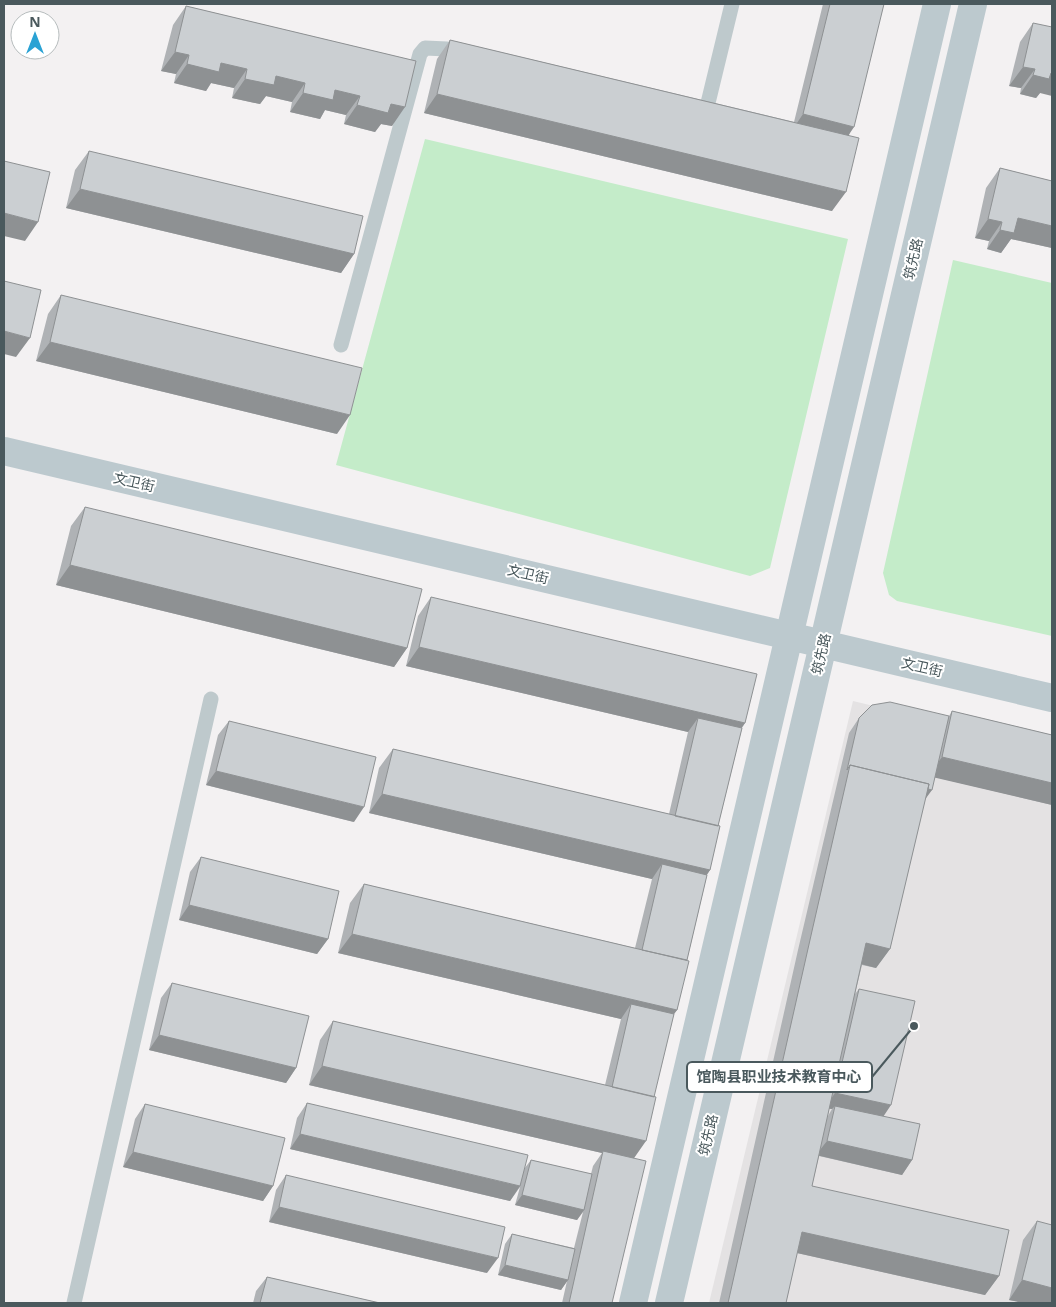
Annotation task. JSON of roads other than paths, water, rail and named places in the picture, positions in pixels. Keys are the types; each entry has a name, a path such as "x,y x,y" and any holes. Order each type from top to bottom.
{"street":[{"path":"633,1303 937,4"},
{"name":"筑先路","path":"669,1303 973,4"},
{"name":"文卫街","path":"4,451 1052,698"}],"lane":[{"path":"680,108 699,113 708,103 732,4"},
{"path":"341,345 420,54 425,48 448,50 476,57"},
{"path":"74,1303 211,699"}],"place":[{"name":"馆陶县职业技术教育中心","path":"914,1026"}]}
